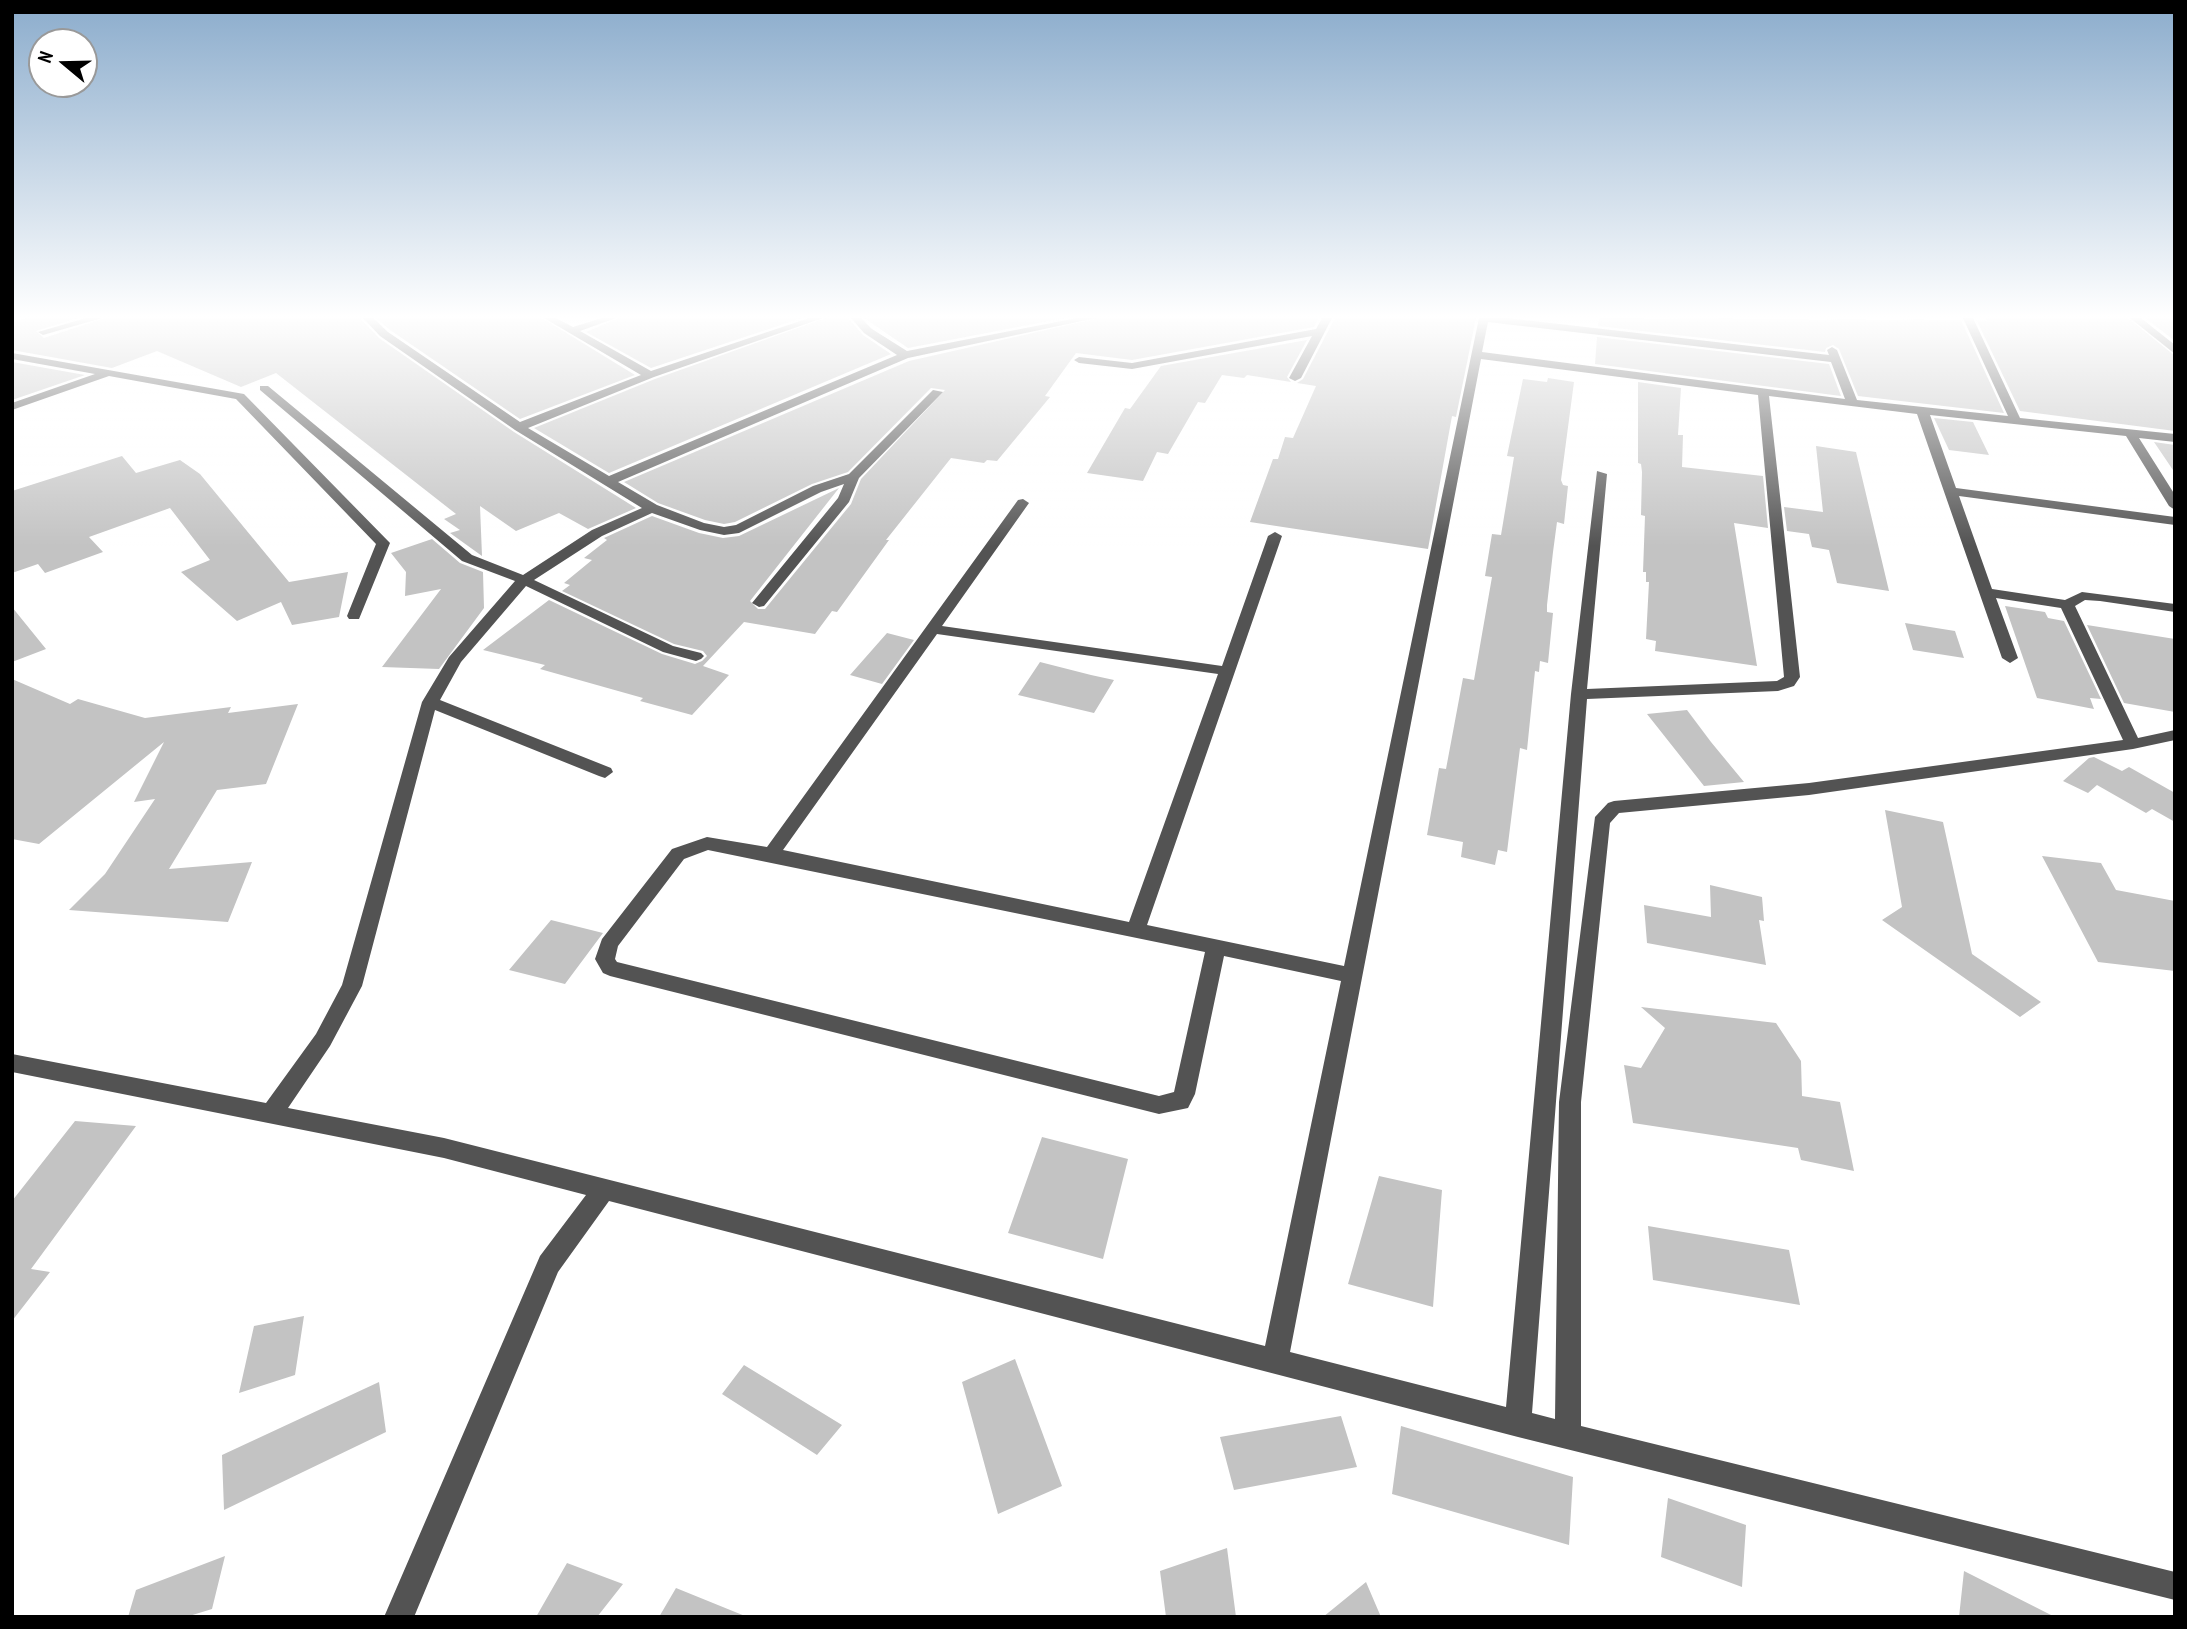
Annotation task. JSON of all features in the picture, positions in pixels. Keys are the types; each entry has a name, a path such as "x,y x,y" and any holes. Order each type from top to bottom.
{"street":[{"path":"12,407 49,394"},
{"path":"229,394 240,396 383,542 354,616"},
{"path":"271,394 467,558 524,580 668,649 696,656"},
{"path":"471,394 519,427 652,508 700,526 724,531 739,529 817,489 853,477"},
{"path":"519,427 602,394"},
{"path":"608,481 813,394"},
{"path":"759,603 844,499 853,477 935,394"},
{"path":"1275,1362 1468,394"},
{"path":"1578,694 1778,686 1788,683 1792,677 1763,394"},
{"path":"1781,394 2175,438"},
{"path":"1849,394 1852,402"},
{"path":"2003,394 2015,419"},
{"path":"1922,410 2010,658"},
{"path":"2130,433 2175,506"},
{"path":"1518,1424 1578,694 1601,474"},
{"path":"1951,492 2175,521"},
{"path":"771,854 1023,503"},
{"path":"266,1113 323,1040 352,986 385,872 425,713 454,660 524,580 597,533 652,508"},
{"path":"1136,930 1275,536"},
{"path":"1987,592 2067,605 2082,597 2100,597 2175,608"},
{"path":"2067,605 2133,744"},
{"path":"932,629 1227,671"},
{"path":"430,702 605,772"},
{"path":"1568,1436 1570,1102 1601,821 1614,807 1809,789 2133,744 2175,735"},
{"path":"1216,947 1184,1094 1180,1101 1159,1105 610,968 605,959 609,944 678,854 691,846 707,843 771,854 1352,975"},
{"path":"12,1063 444,1147 1518,1424 2175,1586"},
{"path":"399,1617 549,1264 604,1189"}],"building":[{"path":"12,394 29,394 12,400"},
{"path":"303,394 459,394 514,432 636,508 588,529 559,513 516,531 480,506 482,556 450,533 460,530 444,519 456,514"},
{"path":"484,394 585,394 520,419"},
{"path":"618,394 796,394 609,473 534,428"},
{"path":"831,394 925,394 848,472 812,484 735,522 724,524 705,520 658,503 624,482"},
{"path":"941,394 1046,394 1045,396 1050,397 997,461 987,460 984,463 951,458 886,540 889,540 837,612 832,611 815,634 744,622 703,666 729,675 692,715 540,669 545,665 483,650 549,600 662,654 695,664 702,661 707,656 703,651 674,644 562,591 570,585 564,583 592,560 584,558 607,540 604,538 652,516 699,533 723,538 739,536 839,488 750,601 758,609 765,609 851,504 861,479"},
{"path":"1141,394 1210,394 1205,403 1198,402 1168,454 1157,452 1143,481 1087,473 1125,408 1130,409"},
{"path":"1312,394 1461,394 1456,417 1452,416 1428,549 1250,522 1273,459 1278,459 1285,437 1293,438"},
{"path":"1520,394 1572,394 1561,480 1563,485 1568,486 1564,524 1557,522 1547,605 1547,612 1553,613 1548,663 1540,661 1539,672 1535,671 1527,750 1520,748 1507,852 1498,850 1495,865 1461,857 1463,842 1427,835 1439,768 1446,769 1463,678 1474,680 1492,577 1485,576 1492,534 1501,535 1514,457 1507,456"},
{"path":"1638,394 1681,394 1678,435 1683,435 1682,467 1763,476 1768,528 1734,523 1757,666 1655,651 1656,641 1646,639 1649,582 1646,582 1646,572 1643,572 1645,516 1641,515 1642,472 1641,464 1638,463"},
{"path":"1857,394 1995,394 2004,413"},
{"path":"2012,394 2175,394 2175,431 2020,411"},
{"path":"1934,418 1973,422 1989,455 1949,450"},
{"path":"2154,442 2175,445 2175,473"},
{"path":"1816,446 1856,452 1889,591 1837,583 1829,550 1812,547 1809,534 1787,531 1784,507 1823,512"},
{"path":"122,456 136,473 180,460 200,474 289,582 348,572 339,617 292,625 281,602 237,621 181,572 210,560 170,508 89,537 103,552 45,573 38,564 12,573 12,491"},
{"path":"432,539 460,563 483,572 484,608 439,669 382,667 441,589 405,596 406,572 391,553"},
{"path":"2005,606 2045,612 2048,618 2064,621 2101,699 2090,698 2094,709 2037,698"},
{"path":"12,607 46,649 12,662"},
{"path":"1905,623 1955,631 1964,658 1913,650"},
{"path":"2087,625 2175,639 2175,712 2124,703"},
{"path":"887,633 914,640 882,684 850,675"},
{"path":"1040,662 1114,680 1094,713 1018,695"},
{"path":"12,679 70,704 78,699 145,718 231,707 228,713 298,704 266,784 217,790 169,869 252,862 228,922 69,910 105,874 155,799 134,802 164,742 39,844 12,839"},
{"path":"1687,710 1744,782 1704,786 1647,714"},
{"path":"2094,757 2122,771 2129,767 2175,793 2175,822 2152,809 2146,813 2097,785 2088,793 2063,781 2089,758"},
{"path":"1885,810 1943,822 1972,954 2041,1002 2020,1017 1882,920 1902,907"},
{"path":"2042,856 2101,863 2116,890 2175,901 2175,971 2098,962"},
{"path":"1710,885 1762,897 1764,921 1759,920 1766,965 1647,943 1644,905 1711,917"},
{"path":"551,920 603,933 565,984 509,970"},
{"path":"1641,1007 1776,1023 1801,1061 1802,1096 1840,1102 1854,1171 1801,1160 1798,1148 1633,1123 1624,1065 1641,1068 1665,1028"},
{"path":"75,1121 136,1126 31,1269 50,1272 12,1321 12,1201"},
{"path":"1042,1137 1128,1159 1103,1259 1008,1233"},
{"path":"1379,1176 1442,1190 1433,1307 1348,1284"},
{"path":"1648,1226 1789,1250 1800,1305 1653,1280"},
{"path":"304,1316 295,1375 239,1393 254,1326"},
{"path":"1015,1359 1062,1486 998,1514 962,1382"},
{"path":"744,1365 842,1425 817,1455 722,1394"},
{"path":"379,1382 386,1432 224,1510 222,1455"},
{"path":"1341,1416 1357,1467 1234,1490 1220,1437"},
{"path":"1401,1426 1573,1477 1569,1545 1392,1494"},
{"path":"1668,1498 1746,1525 1742,1587 1661,1557"},
{"path":"1227,1548 1236,1617 1166,1617 1160,1571"},
{"path":"225,1556 212,1609 186,1617 128,1617 136,1590"},
{"path":"567,1563 623,1584 597,1617 536,1617"},
{"path":"1964,1571 2055,1617 1959,1617"},
{"path":"1366,1582 1381,1617 1323,1617"},
{"path":"676,1588 745,1616 745,1617 659,1617"}]}
